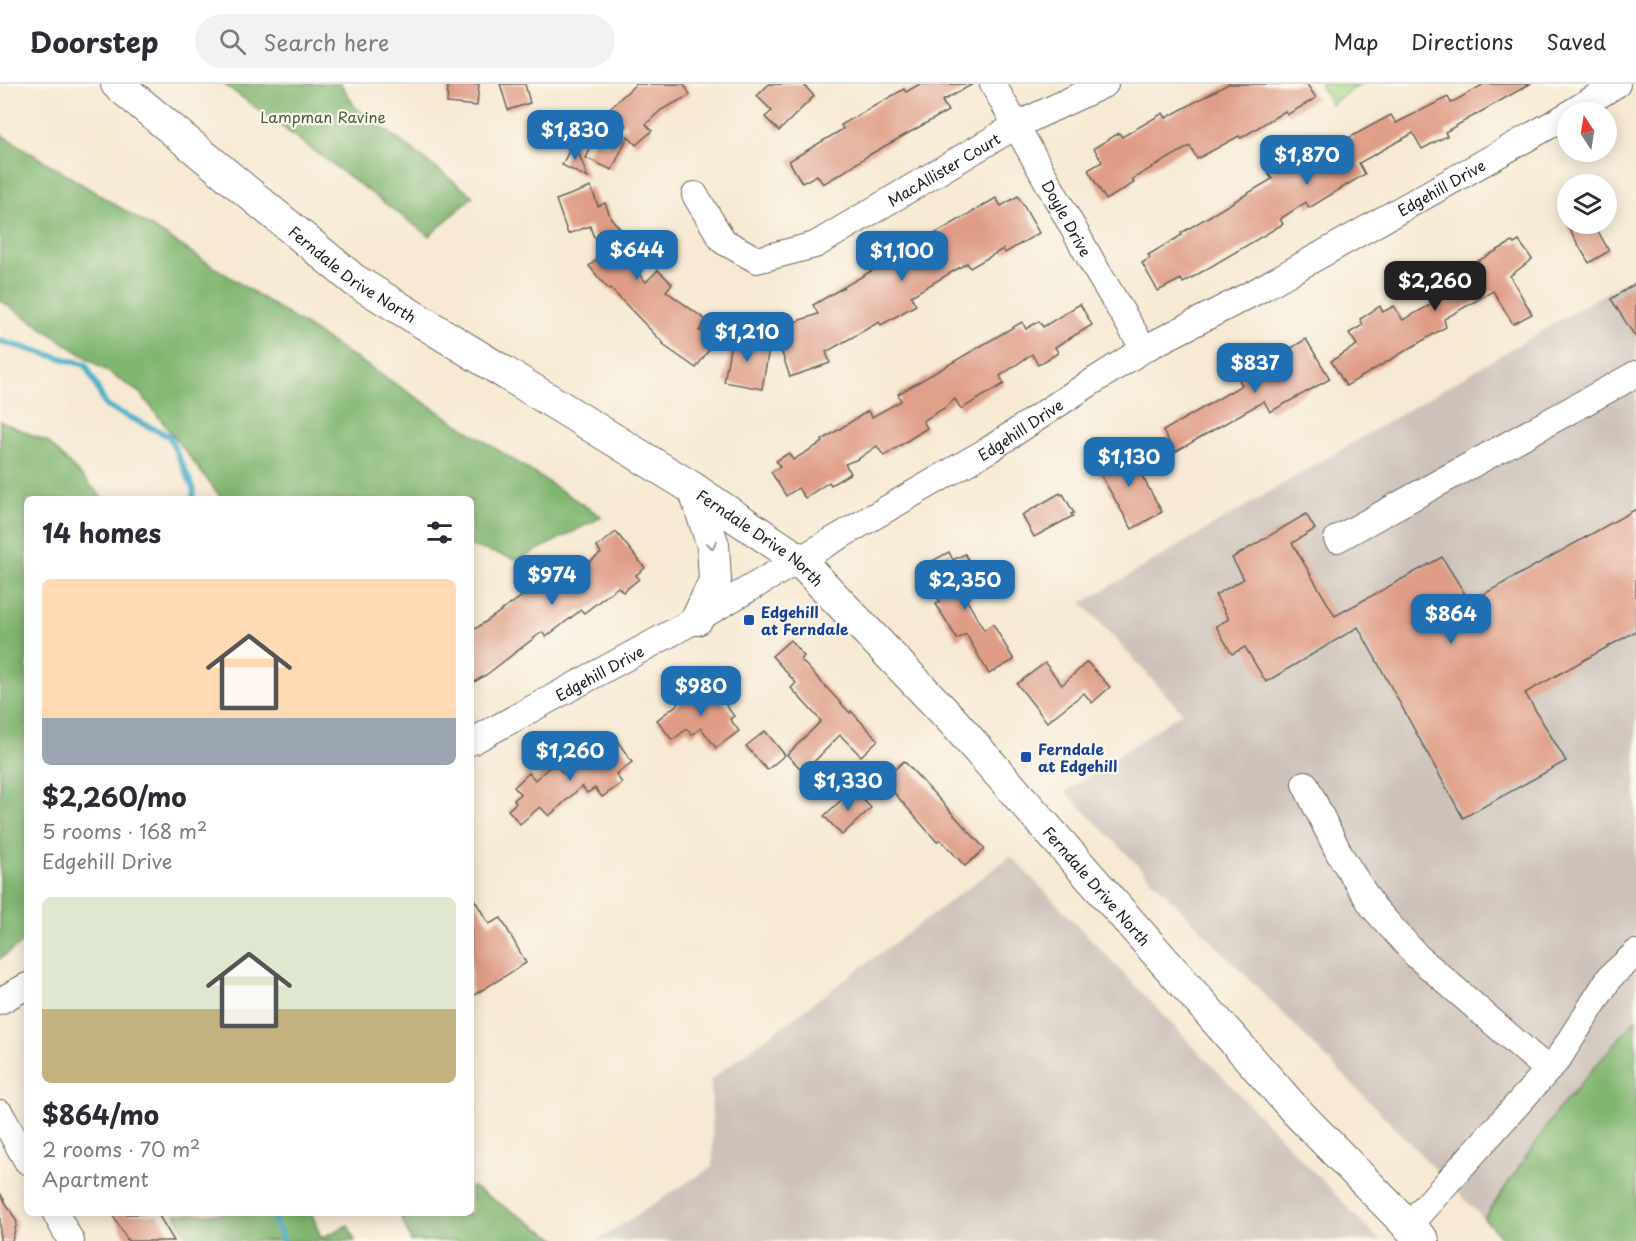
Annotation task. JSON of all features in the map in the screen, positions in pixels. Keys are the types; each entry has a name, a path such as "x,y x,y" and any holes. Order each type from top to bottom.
{"main road":[{"name":"Ferndale Drive North","path":"117,84 354,280 694,489 798,559 950,718 1296,1111 1415,1233"},
{"path":"694,489 713,545 715,581 697,619"}],"street":[{"name":"Doyle Drive","path":"993,84 1097,271 1144,349"},
{"name":"MacAllister Court","path":"695,195 723,241 757,260 815,245 1017,125 1104,84"},
{"path":"1588,102 1617,84"},
{"name":"Edgehill Drive","path":"474,740 697,619 990,449 1144,349 1255,292 1557,121"},
{"path":"1337,539 1636,374"},
{"path":"1305,784 1340,855 1373,907 1417,956 1548,1070"},
{"path":"1415,1233 1558,1059 1610,977 1636,952"},
{"path":"0,1001 24,988"},
{"path":"0,1113 24,1156"},
{"path":"57,1216 71,1241"}],"shaded area":[{"path":"1636,275 1636,1019 1557,1111 1484,1219 1066,792 1182,712 1082,603"},
{"path":"1011,856 1380,1241 596,1241 713,1166 711,1079"}],"green space":[{"name":"Lampman Ravine","path":"224,84 341,84 355,107 473,196 429,236"},
{"path":"1320,84 1360,84 1331,104"},
{"path":"0,134 166,236 602,517 518,560 474,547 474,496 220,496 141,394 0,300"},
{"path":"0,421 48,442 101,496 24,496 24,941 0,959"},
{"path":"1636,1019 1636,1241 1505,1241 1484,1219 1557,1111"},
{"path":"474,1188 560,1241 411,1241 401,1216 474,1216"},
{"path":"176,1216 313,1216 321,1238 348,1225 355,1241 188,1241"}],"building":[{"path":"448,84 479,84 477,106 447,103"},
{"path":"500,84 525,84 530,103 508,110"},
{"path":"636,84 684,84 690,95 661,110 646,124 652,131 636,145 628,136 612,170 586,158 595,139 607,145 627,126 610,108"},
{"path":"769,84 803,84 814,96 779,131 765,117 772,111 757,96"},
{"path":"920,84 973,84 942,101 948,111 869,155 823,184 817,175 802,183 789,161 843,129 841,125 904,89 906,92"},
{"path":"1228,84 1307,84 1316,98 1287,115 1285,111 1241,138 1239,136 1197,159 1190,146 1132,179 1134,183 1106,200 1088,170 1102,162 1094,148 1119,133 1122,137 1163,113 1166,118"},
{"path":"1484,84 1530,84 1445,132 1447,136 1422,149 1413,133 1359,163 1365,174 1309,208 1306,202 1280,219 1283,224 1183,283 1181,279 1158,291 1142,263 1150,258 1148,255 1272,179 1268,173 1275,169 1277,162 1285,158 1300,162 1391,115 1396,123 1448,97 1451,103"},
{"path":"574,141 588,178 562,165"},
{"path":"591,187 598,206 605,203 611,218 634,245 622,255 646,282 658,270 672,284 666,291 706,320 699,331 720,334 696,368 663,345 610,288 609,290 589,266 607,251 593,235 590,226 568,234 556,200"},
{"path":"1018,196 1039,233 1005,253 1003,249 970,268 967,263 911,296 916,305 881,325 879,322 826,352 830,363 790,377 774,329 818,314 813,305 996,198 1001,206"},
{"path":"1572,234 1600,234 1609,251 1589,263"},
{"path":"1519,241 1532,259 1510,276 1532,314 1513,324 1493,291 1444,319 1446,327 1346,386 1331,361 1357,345 1349,333 1363,325 1360,319 1380,306 1383,312 1394,306 1403,320 1439,300 1431,287 1512,242 1514,244"},
{"path":"1636,283 1636,338 1611,299"},
{"path":"1080,304 1092,325 1055,347 1058,353 1038,365 1032,354 1000,376 1004,384 961,409 955,399 923,421 927,428 884,456 877,446 858,459 845,464 851,473 831,485 829,482 805,498 798,488 786,496 771,472 780,467 776,461 789,453 793,460 868,411 872,417 901,401 898,394 1022,322 1026,329 1039,321 1043,327"},
{"path":"732,337 770,343 762,389 724,382"},
{"path":"1306,339 1330,379 1270,412 1264,401 1175,452 1163,431 1242,385 1239,380"},
{"path":"1126,447 1162,512 1132,529 1095,465"},
{"path":"1060,493 1063,494 1074,513 1071,514 1073,516 1034,537 1022,515"},
{"path":"1636,509 1636,631 1525,693 1566,761 1463,818 1358,627 1266,682 1245,647 1232,654 1216,626 1229,619 1215,595 1244,579 1232,558 1306,514 1315,529 1292,543 1335,616 1442,557 1470,602"},
{"path":"616,532 645,568 636,575 639,579 623,592 618,587 584,613 581,610 546,637 542,632 474,682 474,630 538,585 543,592 553,584 556,588 601,553 597,547"},
{"path":"949,552 953,560 965,554 973,568 954,578 984,630 993,624 1014,660 989,674 966,634 957,639 936,604 940,602 921,567"},
{"path":"790,640 804,656 801,660 878,740 861,756 840,735 804,772 787,755 821,721 791,688 796,683 772,656"},
{"path":"1087,662 1110,687 1092,703 1084,693 1047,722 1017,684 1045,663 1062,685"},
{"path":"708,681 734,716 730,719 739,731 716,748 701,728 692,735 687,729 672,740 657,720"},
{"path":"765,731 785,755 767,770 746,746"},
{"path":"616,739 632,762 616,774 622,783 602,797 595,788 587,793 582,786 549,816 540,807 520,824 508,810 516,803 514,800 520,794 514,787 529,773 535,780 554,763 563,774 604,744 606,746"},
{"path":"904,761 985,849 965,866 940,839 937,842 883,780"},
{"path":"853,789 871,808 842,835 824,816"},
{"path":"474,899 489,924 501,918 526,963 474,995"},
{"path":"0,1193 17,1222 12,1241 0,1241"},
{"path":"113,1216 159,1216 174,1241 128,1241"}],"waterway":[{"path":"0,341 86,365 106,406 169,436 194,490 193,496"},
{"path":"272,1216 284,1241"}],"place":[{"name":"Edgehill at Ferndale","path":"749,620"},
{"name":"Ferndale at Edgehill","path":"1026,757"}]}
